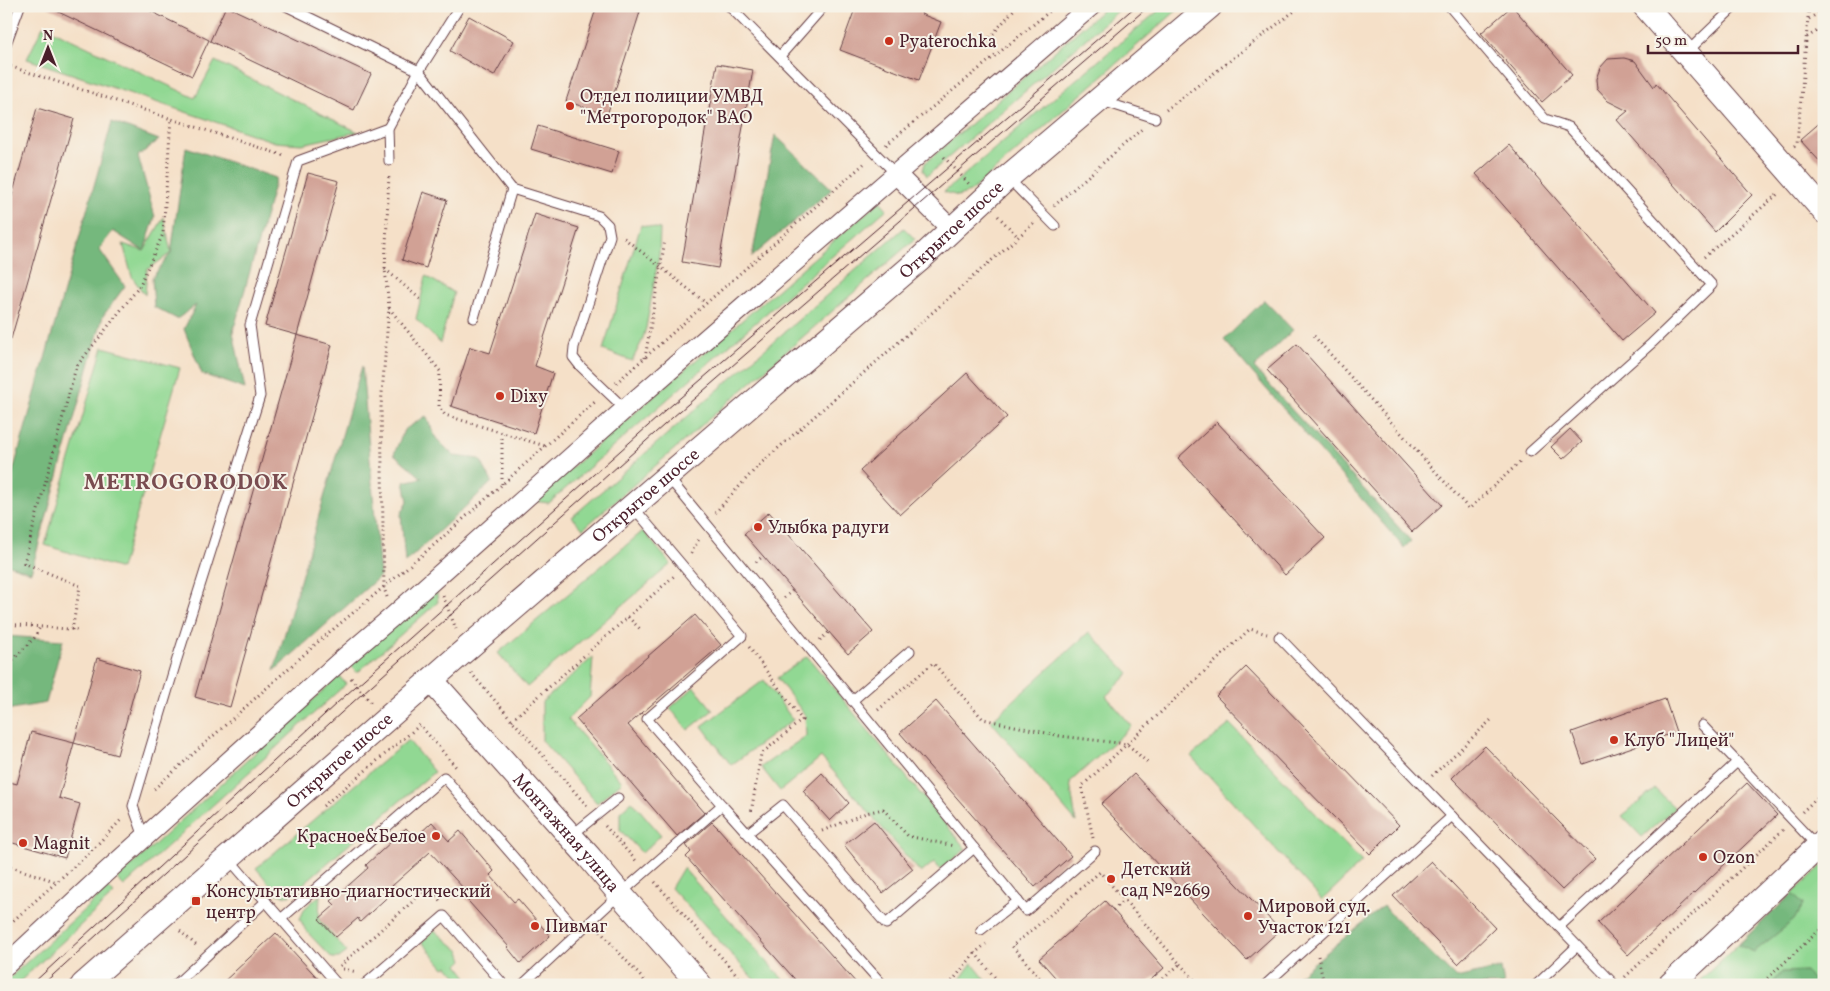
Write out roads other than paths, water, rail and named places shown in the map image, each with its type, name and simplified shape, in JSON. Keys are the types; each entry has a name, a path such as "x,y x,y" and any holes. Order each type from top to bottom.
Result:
{"street":[{"path":"6,965 338,663 625,409 1091,6"},
{"name":"Открытое шоссе","path":"83,985 431,680 918,261 1008,177 1210,6"},
{"path":"1645,6 1824,211"},
{"path":"896,174 952,230"},
{"name":"Монтажная улица","path":"431,680 571,836 700,985"},
{"path":"1670,985 1821,844"}],"lane":[{"path":"6,44 20,6"},
{"path":"286,6 419,71 512,189 599,216 608,225 610,236 574,347 573,357 625,409"},
{"path":"389,161 388,128 419,71 460,6"},
{"path":"730,6 896,174"},
{"path":"780,56 824,6"},
{"path":"1449,6 1545,119 1569,127 1712,285 1652,343 1530,452"},
{"path":"1686,53 1735,6"},
{"path":"1099,100 1155,118"},
{"path":"144,838 133,806 260,396 250,325 298,161 388,128"},
{"path":"1008,177 1055,226"},
{"path":"474,318 512,189"},
{"path":"668,477 1026,911 1096,851"},
{"path":"633,507 742,636 647,719 883,985"},
{"path":"1279,637 1615,985"},
{"path":"852,701 910,651"},
{"path":"1702,725 1736,763 1793,820 1821,844"},
{"path":"1559,927 1736,763"},
{"path":"281,919 444,777 579,932"},
{"path":"571,836 618,798"},
{"path":"522,985 620,894 722,805"},
{"path":"748,833 783,805 886,924 973,849"},
{"path":"1265,985 1452,816"},
{"path":"227,857 338,985"},
{"path":"981,930 1018,901"},
{"path":"175,985 266,902"},
{"path":"364,985 444,916 504,985"},
{"path":"1536,985 1577,946"}],"tram line":[{"path":"31,985 337,703 666,410 1136,6"},
{"path":"42,985 363,693 673,417 1149,6"}],"place":[{"name":"Pyaterochka","path":"889,41"},
{"name":"Отдел полиции УМВД \"Метрогородок\" ВАО","path":"570,106"},
{"name":"Dixy","path":"500,396"},
{"name":"Улыбка радуги","path":"758,527"},
{"name":"Клуб \"Лицей\"","path":"1614,740"},
{"name":"Красное&Белое","path":"436,836"},
{"name":"Magnit","path":"23,843"},
{"name":"Ozon","path":"1703,857"},
{"name":"Детский сад №2669","path":"1111,879"},
{"name":"Консультативно-диагностический центр","path":"196,901"},
{"name":"Мировой суд. Участок 121","path":"1248,916"},
{"name":"Пивмаг","path":"535,926"}],"district":[{"name":"METROGORODOK","path":"186,481"}]}
